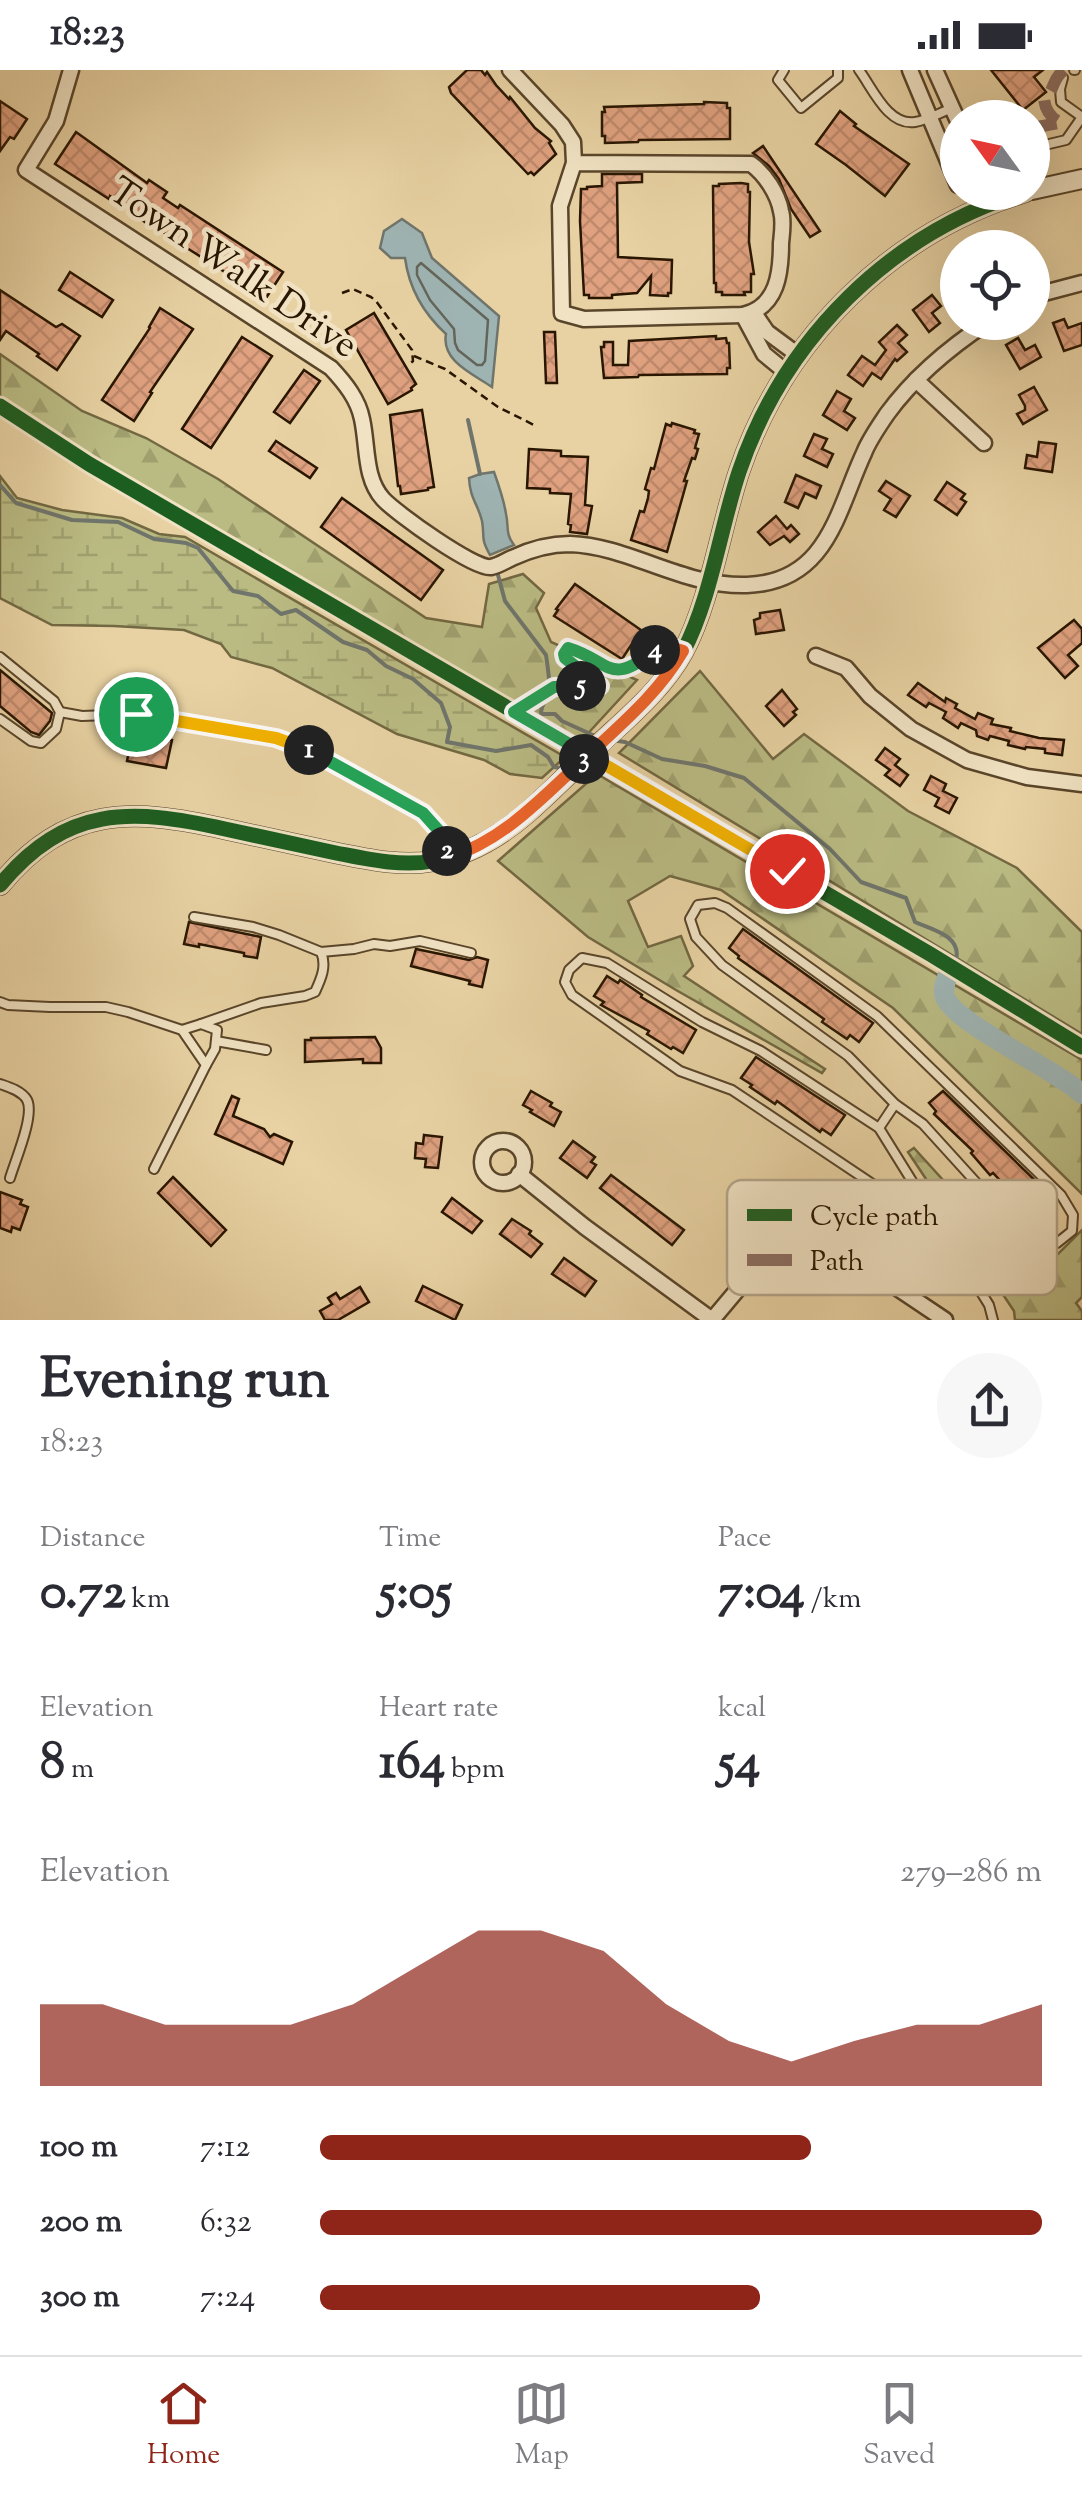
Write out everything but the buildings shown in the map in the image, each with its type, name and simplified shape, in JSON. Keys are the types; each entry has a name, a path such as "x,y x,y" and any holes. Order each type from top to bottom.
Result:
{"street":[{"name":"Town Walk Drive","path":"71,70 56,121 26,170 331,368 362,416 371,478 384,500 466,560 484,568 544,545 576,544 708,582"},
{"path":"510,70 570,134 574,151 560,206 562,313 584,319 749,314 778,284 782,214 776,196 757,168 743,162 574,163"},
{"path":"910,70 940,142"},
{"path":"935,70 949,100"},
{"path":"1050,186 1082,179"},
{"path":"0,886 46,842 82,824 122,816 168,817 397,863 448,858 490,840 529,811 667,677 697,618 746,454 768,405 798,355 835,310 874,272 974,210"},
{"path":"1050,291 1082,282"},
{"path":"749,314 764,354 786,372"},
{"path":"749,314 798,355"},
{"path":"708,582 753,584 806,564 838,520 864,450 888,412 916,380 962,340"},
{"path":"916,380 984,444"},
{"path":"816,656 846,668 870,696 911,729 967,760 1027,778 1082,784"},
{"path":"520,1174 712,1320 733,1295"},
{"path":"908,1295 945,1320"}],"lane":[{"path":"784,70 778,80 800,108 838,78 838,70"},
{"path":"859,70 899,121 940,116"},
{"path":"1050,144 1066,140 1082,117 1062,102 1063,78"},
{"path":"0,658 54,701 60,712 56,728 41,743 26,738 0,719"},
{"path":"60,712 82,716 136,714 276,738 304,748 423,813 440,832 448,858"},
{"path":"974,1180 923,1124 895,1104 848,1056 722,965 696,937 690,918 698,904 715,903 727,908 877,1016 1046,1180"},
{"path":"194,916 266,931 321,952 420,941 472,953"},
{"path":"0,1002 106,1007 182,1030 261,1003 314,992 321,979 321,952"},
{"path":"867,1180 732,1090 680,1071 572,996 566,982 570,970 582,958 607,963 702,1022 761,1050 878,1128 909,1180"},
{"path":"154,1170 215,1048 217,1030 202,1024"},
{"path":"182,1030 206,1065"},
{"path":"216,1041 266,1050"},
{"path":"0,1084 14,1089 28,1102 29,1115 10,1178"},
{"path":"878,1128 895,1104"},
{"path":"1057,1191 1073,1215 1072,1231 1057,1244"},
{"path":"983,1295 993,1320"}],"path":[{"path":"342,293 353,289 371,297 412,350 410,363"},
{"path":"414,356 445,369 498,407 534,425"},
{"path":"510,708 554,687 600,686 565,658 568,648 616,670 634,666 664,646 683,651"},
{"path":"510,708 529,720"}],"green space":[{"path":"0,354 82,411 146,438 218,479 426,618 482,627 489,584 523,574 544,593 536,608 551,642 637,680 581,741 67,445 0,396"},
{"path":"0,476 17,498 62,510 122,518 159,534 185,537 565,757 542,778 510,774 484,760 397,734 272,668 231,657 221,644 184,630 52,625 0,598"},
{"path":"700,671 773,759 804,734 908,811 1017,868 1082,932 1082,1034 619,753"},
{"path":"597,774 1082,1060 1082,1194 893,1008 721,890 670,876 628,901 648,947 681,936 693,966 684,976 825,1069 822,1073 588,937 498,861"},
{"path":"914,1148 943,1180 927,1180 908,1152"},
{"path":"1082,1230 1082,1297 1076,1303 1082,1320 1015,1320 1003,1295 1057,1295 1057,1255"}],"water":[{"path":"402,219 422,233 432,258 499,316 492,387 468,372 448,352 446,334 424,309 405,258 391,258 380,248 384,231"},
{"path":"494,472 514,545 490,555 469,478"}],"waterway":[{"path":"468,420 480,474"},
{"path":"0,485 16,503 72,520 118,522 154,539 198,548 233,591 258,596 281,614 296,610 343,642 367,650 386,666 413,679 441,703 450,727 447,742 496,751 531,745 548,757 554,767 566,769"},
{"path":"498,575 505,601 546,655 550,690 541,714 555,714 595,736"},
{"path":"611,740 625,742 662,759 744,778 830,849 861,882 906,898 915,922 937,931 955,945 956,960"},
{"path":"948,974 944,994 952,1008 1082,1094"}],"marked path":[{"path":"1064,70 1044,99 1051,116 1067,126"},
{"path":"1050,125 1059,123"}],"cycle path":[{"path":"0,885 50,840 102,819 130,816 191,822 360,858 409,863 459,854 505,830 632,714 675,666 701,610 732,494 759,423 814,336 848,298 887,264 930,234 976,210"},
{"path":"0,406 89,464 930,954 1082,1047"}],"route":[{"path":"136,714 276,738 318,753 408,802 432,820 448,858 490,840 517,821 529,811 588,755 648,699 683,651 667,646 657,648 634,666 616,670 568,648 565,658 599,688 554,687 514,712 574,747 607,766 787,871"}]}
